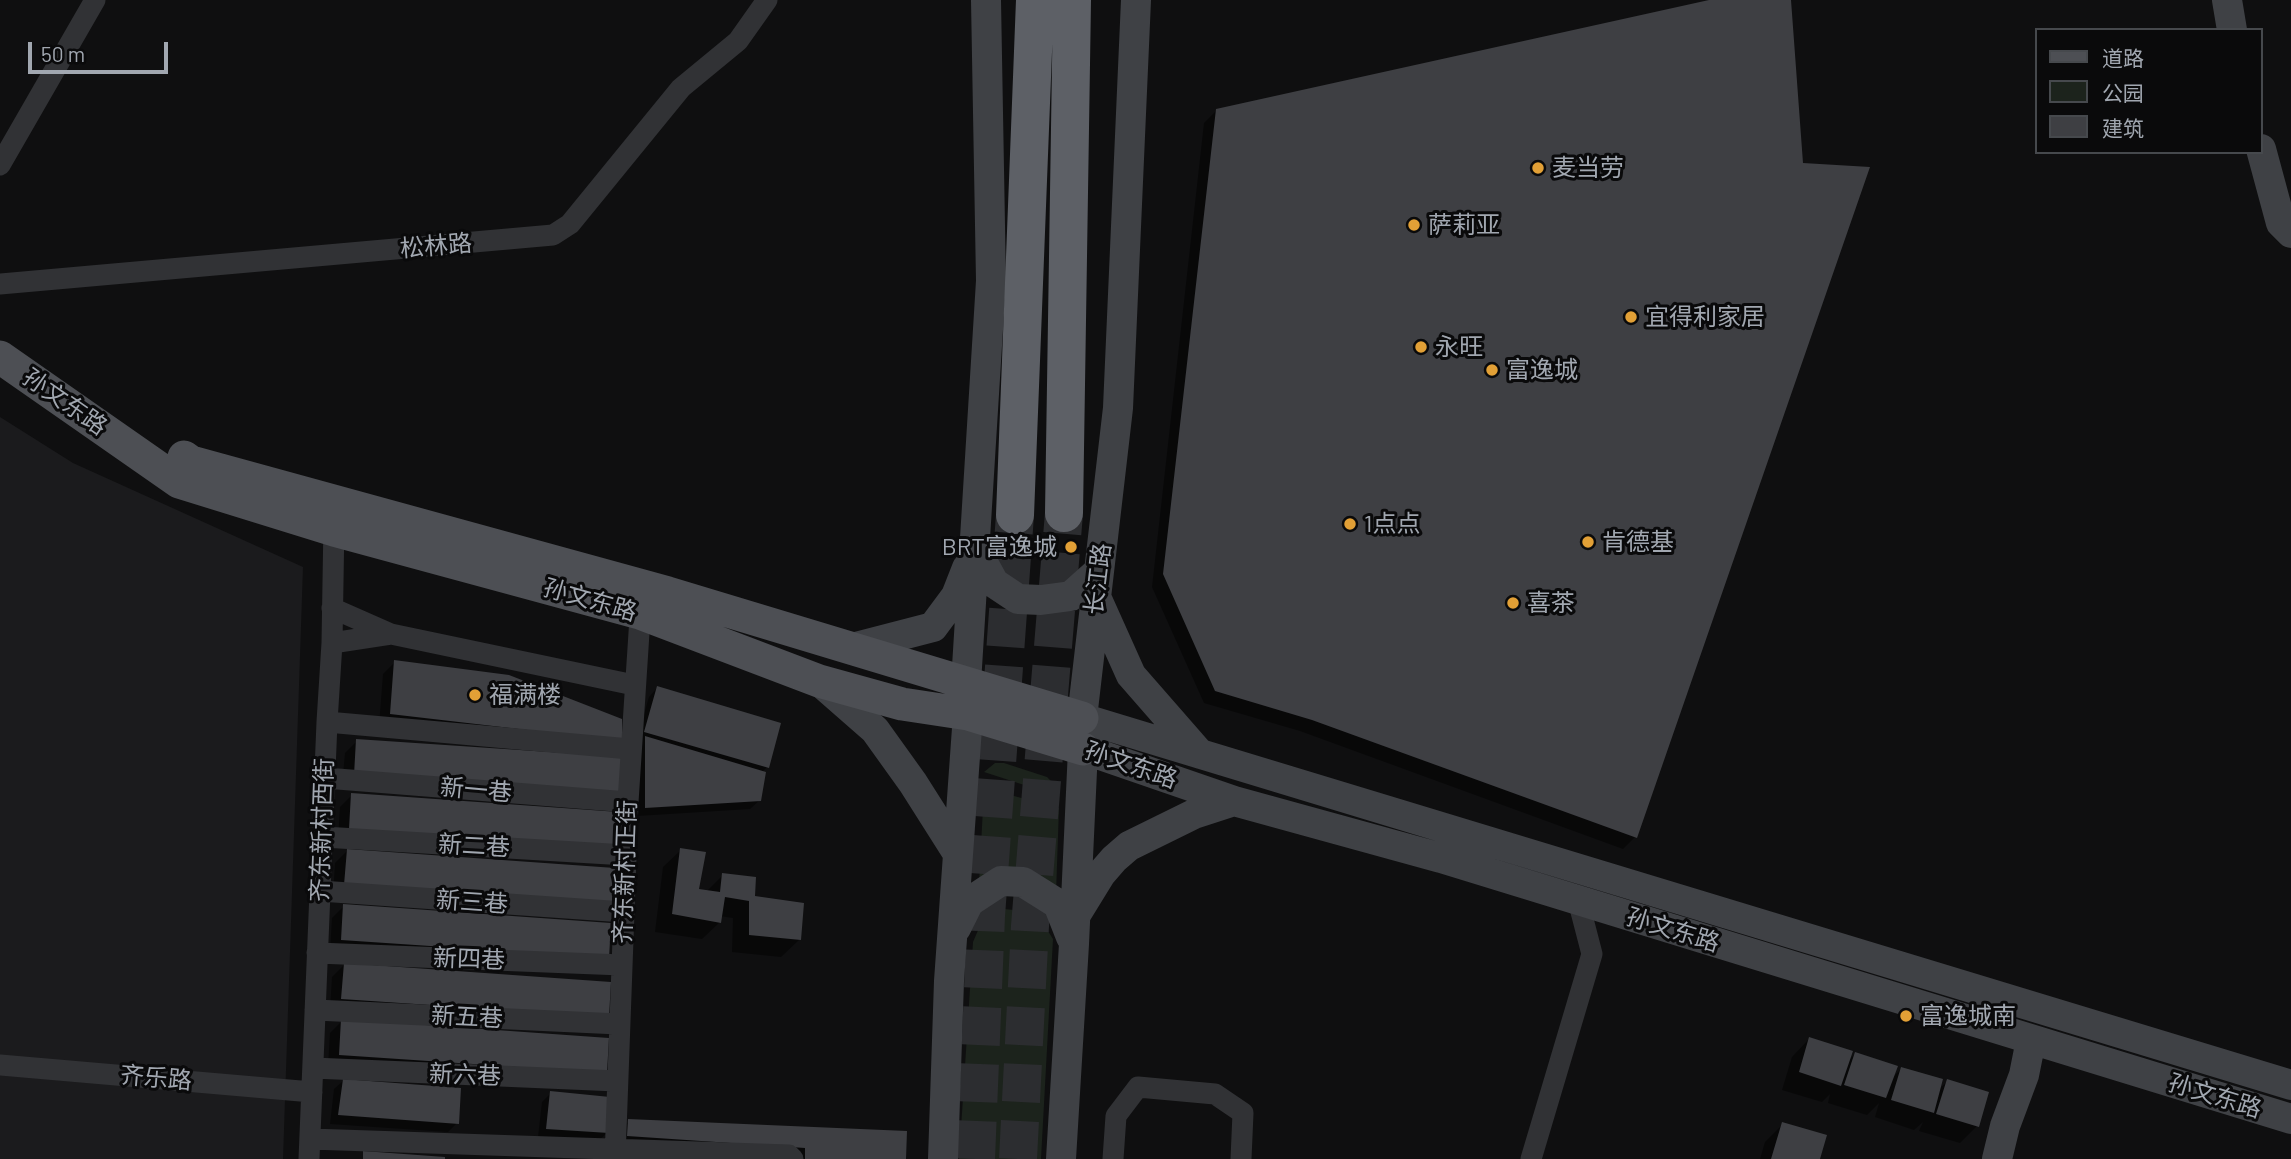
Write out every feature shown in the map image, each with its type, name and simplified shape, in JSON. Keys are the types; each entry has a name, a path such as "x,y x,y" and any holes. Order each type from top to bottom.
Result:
{"highway":[{"path":"1015,515 1035,0"},
{"path":"1063,513 1072,0"}],"main road":[{"path":"943,1159 953,934 991,281 986,0"},
{"name":"长江路","path":"1061,1159 1083,734 1118,408 1136,0"},
{"path":"2227,0 2232,28"},
{"path":"2262,154 2281,223 2291,233"},
{"name":"孙文东路","path":"0,334 191,462 334,516"},
{"name":"孙文东路","path":"0,357 179,482 334,516 641,599 852,648 967,698 1083,734 1234,801 1441,858 2291,1119"},
{"path":"975,548 994,583 1018,598 1041,600 1071,596 1098,584 1131,675 1200,754"},
{"path":"852,648 933,627 956,596 975,548"},
{"name":"孙文东路","path":"641,599 819,681 902,704 967,698"},
{"path":"819,681 875,730 958,854"},
{"name":"孙文东路","path":"1083,734 1200,754 2291,1085"},
{"path":"1074,930 1101,874 1129,846 1194,814 1234,801"},
{"path":"953,934 969,902 1001,881 1023,881 1058,904 1074,930"},
{"path":"1997,1159 2005,1126 2024,1075 2031,1040"}],"street":[{"path":"0,165 95,0"},
{"name":"松林路","path":"0,285 553,235 570,224 681,88 738,41 767,0"},
{"name":"齐东新村西街","path":"310,1149 332,643 334,516"},
{"name":"齐东新村正街","path":"615,1154 630,749 641,599"},
{"path":"332,608 391,635 634,685"},
{"path":"332,643 391,635"},
{"path":"327,722 630,749"},
{"name":"新一巷","path":"325,778 628,802"},
{"name":"新二巷","path":"323,837 626,855"},
{"name":"新三巷","path":"320,891 624,912"},
{"path":"1531,1159 1592,954 1578,901"},
{"name":"新四巷","path":"317,953 622,965"},
{"name":"新五巷","path":"315,1010 620,1024"},
{"name":"齐乐路","path":"0,1065 312,1091"},
{"name":"新六巷","path":"313,1069 617,1081"},
{"path":"1113,1159 1116,1116 1138,1087 1215,1094 1243,1113 1241,1159"},
{"path":"310,1149 791,1157"}],"shaded area":[{"path":"0,417 73,463 303,567 283,1159 0,1159"}],"green space":[{"path":"995,763 1004,763 1047,777 1057,787 1058,796 984,772"},
{"path":"984,788 1059,808 1056,894 979,884"},
{"path":"1004,909 1025,911 1035,916 1053,939 1041,1159 959,1159 973,942 979,928 991,914"}],"building":[{"name":"富逸城","path":"1709,0 1791,0 1803,163 1870,167 1637,838 1312,720 1215,691 1163,574 1216,109"},
{"name":"福满楼","path":"394,660 509,675 622,719 622,741 390,714"},
{"path":"657,686 781,723 769,768 644,732"},
{"path":"645,736 766,772 761,801 645,808"},
{"path":"356,739 624,757 622,793 354,775"},
{"path":"351,793 619,812 617,847 349,829"},
{"path":"680,848 706,852 699,889 720,892 722,873 756,877 755,896 804,903 801,940 749,935 749,901 725,897 721,923 672,914"},
{"path":"347,849 615,868 612,903 344,885"},
{"path":"343,904 611,923 609,958 341,940"},
{"path":"344,963 611,982 609,1017 341,999"},
{"path":"341,1019 609,1038 607,1073 339,1055"},
{"path":"1809,1037 1853,1051 1841,1086 1799,1072"},
{"path":"1855,1052 1898,1066 1886,1098 1844,1085"},
{"path":"1901,1067 1943,1079 1934,1113 1891,1100"},
{"path":"343,1079 461,1088 459,1124 338,1115"},
{"path":"1947,1079 1989,1092 1979,1127 1936,1114"},
{"path":"550,1091 610,1097 609,1133 546,1129"},
{"path":"628,1119 907,1131 906,1159 805,1159 805,1148 627,1136"},
{"path":"1782,1122 1827,1135 1820,1159 1771,1159"},
{"path":"363,1151 445,1157 445,1159 363,1159"}],"tunnel":[{"path":"1018,1159 1030,926 1064,513"},
{"path":"976,1159 986,916 1015,515"}],"place":[{"name":"麦当劳","path":"1538,168"},
{"name":"萨莉亚","path":"1414,225"},
{"name":"宜得利家居","path":"1631,317"},
{"name":"永旺","path":"1421,347"},
{"name":"富逸城","path":"1492,370"},
{"name":"1点点","path":"1350,524"},
{"name":"肯德基","path":"1588,542"},
{"name":"BRT富逸城","path":"1071,547"},
{"name":"喜茶","path":"1513,603"},
{"name":"福满楼","path":"475,695"},
{"name":"富逸城南","path":"1906,1016"}]}
